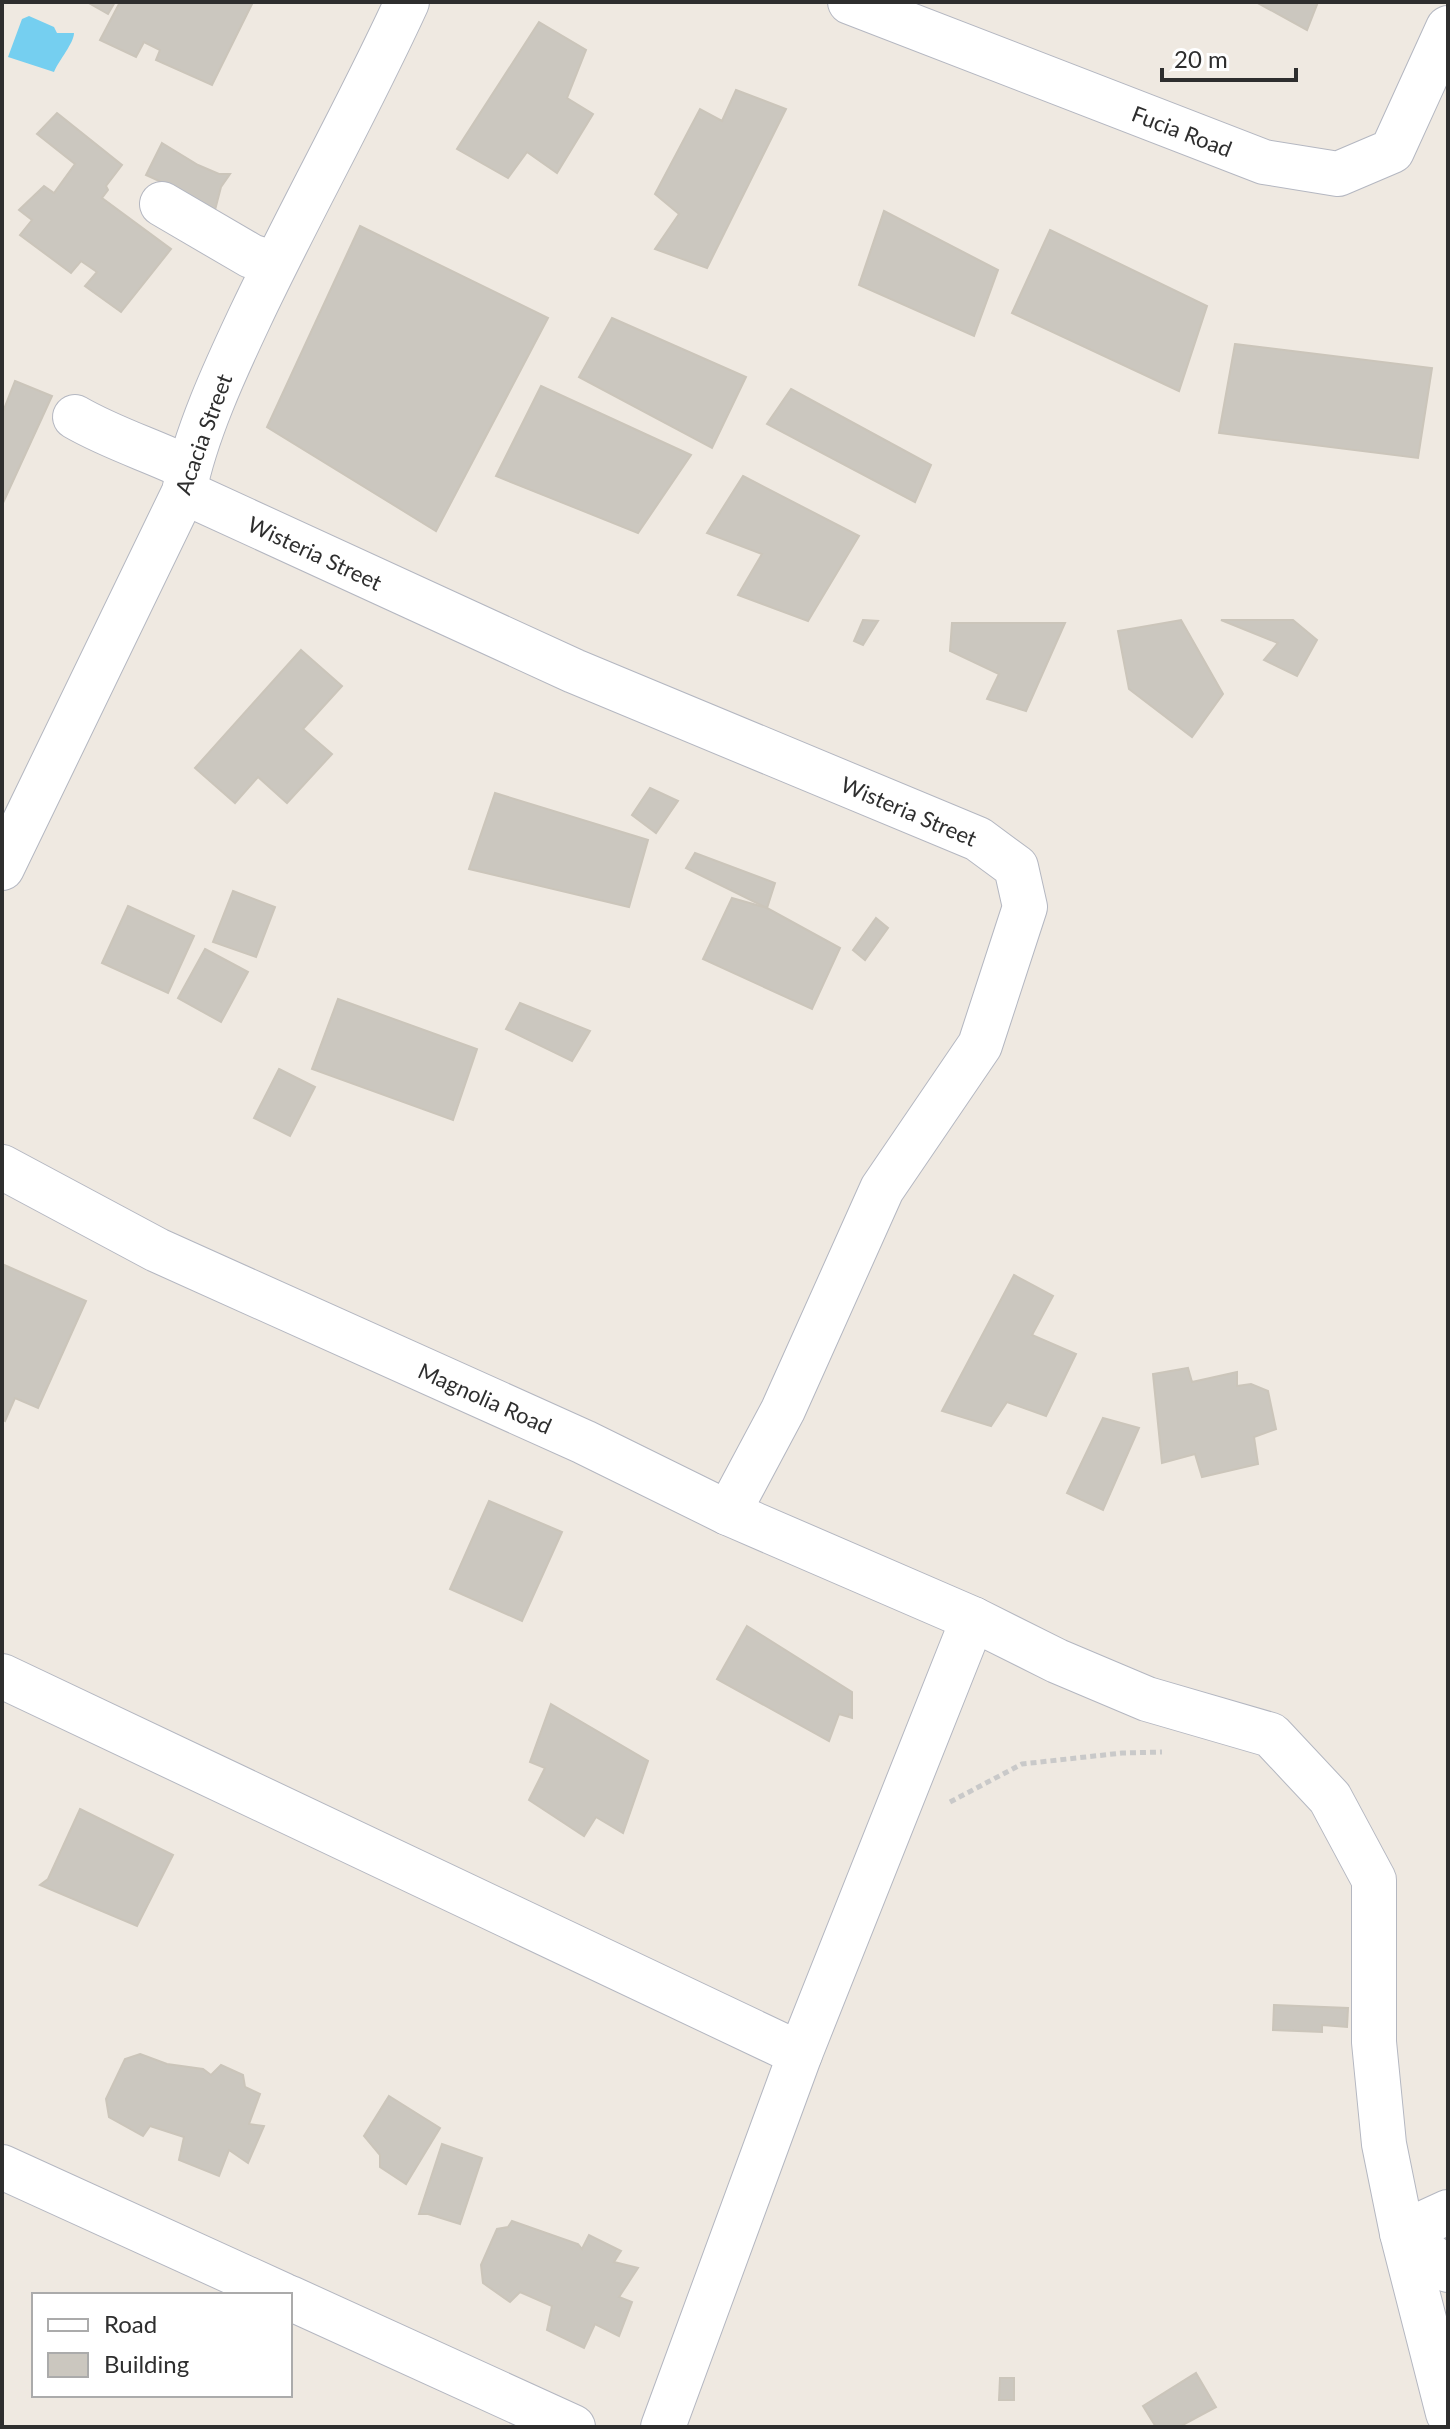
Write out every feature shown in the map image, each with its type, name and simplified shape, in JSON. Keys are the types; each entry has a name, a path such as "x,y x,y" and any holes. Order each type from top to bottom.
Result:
{"street":[{"name":"Fucia Road","path":"850,2 1264,162 1338,174 1392,151 1448,28"},
{"name":"Acacia Street","path":"2,868 186,480 230,360 404,3"},
{"path":"162,204 251,256 275,264"},
{"name":"Wisteria Street","path":"75,417 97,430 134,443 186,480 574,671 978,839 1016,867 1025,907 980,1045 882,1189 783,1410 728,1513"},
{"name":"Magnolia Road","path":"2,1167 157,1250 584,1442 728,1513 973,1619 1057,1661 1147,1699 1271,1735 1330,1798 1374,1880 1374,2042 1384,2144 1402,2233 1448,2413"},
{"path":"663,2427 800,2054 973,1619"},
{"path":"2,1676 800,2054"},
{"path":"2,2167 279,2293"},
{"path":"1448,2212 1402,2233 1448,2270"},
{"path":"292,2299 573,2427"}],"path":[{"path":"893,1821 918,1819 1022,1764 1122,1753 1168,1752"}],"water":[{"path":"29,16 54,27 57,33 74,33 54,72 8,57 22,19"}],"building":[{"path":"87,2 115,2 108,14"},
{"path":"120,2 253,2 212,85 156,60 160,50 144,42 136,57 100,40"},
{"path":"1256,2 1318,2 1307,30"},
{"path":"539,22 586,50 567,98 593,114 557,173 527,152 508,178 457,149"},
{"path":"736,90 786,109 707,268 655,249 679,214 655,194 700,109 722,121"},
{"path":"57,113 122,165 106,186 108,190 102,198 171,249 121,312 85,286 97,272 81,261 71,273 20,235 32,220 19,210 44,186 54,193 75,164 37,134"},
{"path":"162,143 198,165 219,174 230,174 221,187 215,210 146,175"},
{"path":"884,211 998,270 974,336 859,285"},
{"path":"360,226 548,318 436,531 267,427"},
{"path":"1050,230 1207,306 1179,391 1012,313"},
{"path":"612,318 746,377 712,448 579,377"},
{"path":"1235,344 1432,368 1418,458 1219,433"},
{"path":"15,381 52,396 2,505 2,408"},
{"path":"541,386 691,455 638,533 496,476"},
{"path":"791,389 931,465 915,502 767,424"},
{"path":"743,476 859,536 808,621 738,595 762,554 707,533"},
{"path":"863,620 878,621 863,645 854,641"},
{"path":"1181,620 1223,694 1192,737 1129,689 1118,631"},
{"path":"1221,620 1293,620 1317,640 1297,676 1264,660 1278,643"},
{"path":"952,623 1065,623 1026,711 987,699 999,674 950,651"},
{"path":"301,650 342,686 303,729 332,754 287,803 258,777 235,803 195,768"},
{"path":"650,788 678,801 656,833 632,815"},
{"path":"495,793 648,840 629,907 469,869"},
{"path":"695,853 775,883 767,908 686,868"},
{"path":"233,891 275,907 256,957 213,942"},
{"path":"732,898 767,908 840,948 812,1009 703,959"},
{"path":"128,906 194,936 168,993 102,963"},
{"path":"876,918 888,928 865,960 853,950"},
{"path":"205,949 248,972 221,1022 178,998"},
{"path":"338,999 477,1049 453,1120 312,1069"},
{"path":"520,1003 590,1031 572,1061 506,1029"},
{"path":"279,1069 315,1087 290,1136 254,1118"},
{"path":"2,1264 86,1301 38,1408 15,1398 5,1421 2,1419"},
{"path":"1014,1275 1053,1296 1032,1335 1076,1354 1046,1416 1007,1402 991,1426 942,1411"},
{"path":"1188,1368 1192,1382 1237,1372 1237,1386 1251,1384 1268,1391 1276,1429 1254,1437 1258,1464 1202,1477 1195,1454 1162,1463 1153,1374"},
{"path":"1103,1418 1139,1428 1103,1510 1067,1493"},
{"path":"489,1501 562,1532 522,1621 450,1589"},
{"path":"747,1626 852,1692 852,1718 839,1714 829,1741 717,1679"},
{"path":"551,1704 648,1761 623,1833 596,1817 584,1836 529,1800 545,1768 530,1762"},
{"path":"80,1809 173,1855 137,1926 40,1885 48,1879"},
{"path":"1274,2005 1348,2008 1347,2027 1322,2025 1322,2032 1273,2030"},
{"path":"140,2054 167,2064 203,2069 211,2075 221,2065 243,2075 245,2087 260,2094 249,2124 264,2126 248,2163 229,2150 219,2176 179,2160 184,2137 150,2126 143,2136 109,2117 106,2099 125,2059"},
{"path":"389,2096 440,2128 406,2184 380,2167 380,2155 364,2136"},
{"path":"442,2144 482,2158 460,2224 419,2214"},
{"path":"512,2221 578,2244 582,2249 589,2235 621,2251 614,2262 638,2268 619,2297 632,2302 619,2336 595,2324 584,2348 547,2330 552,2306 520,2292 510,2302 483,2283 481,2265 497,2229 508,2227"},
{"path":"1196,2373 1216,2407 1179,2427 1156,2427 1143,2406"},
{"path":"1000,2378 1014,2378 1014,2400 999,2400"}]}
